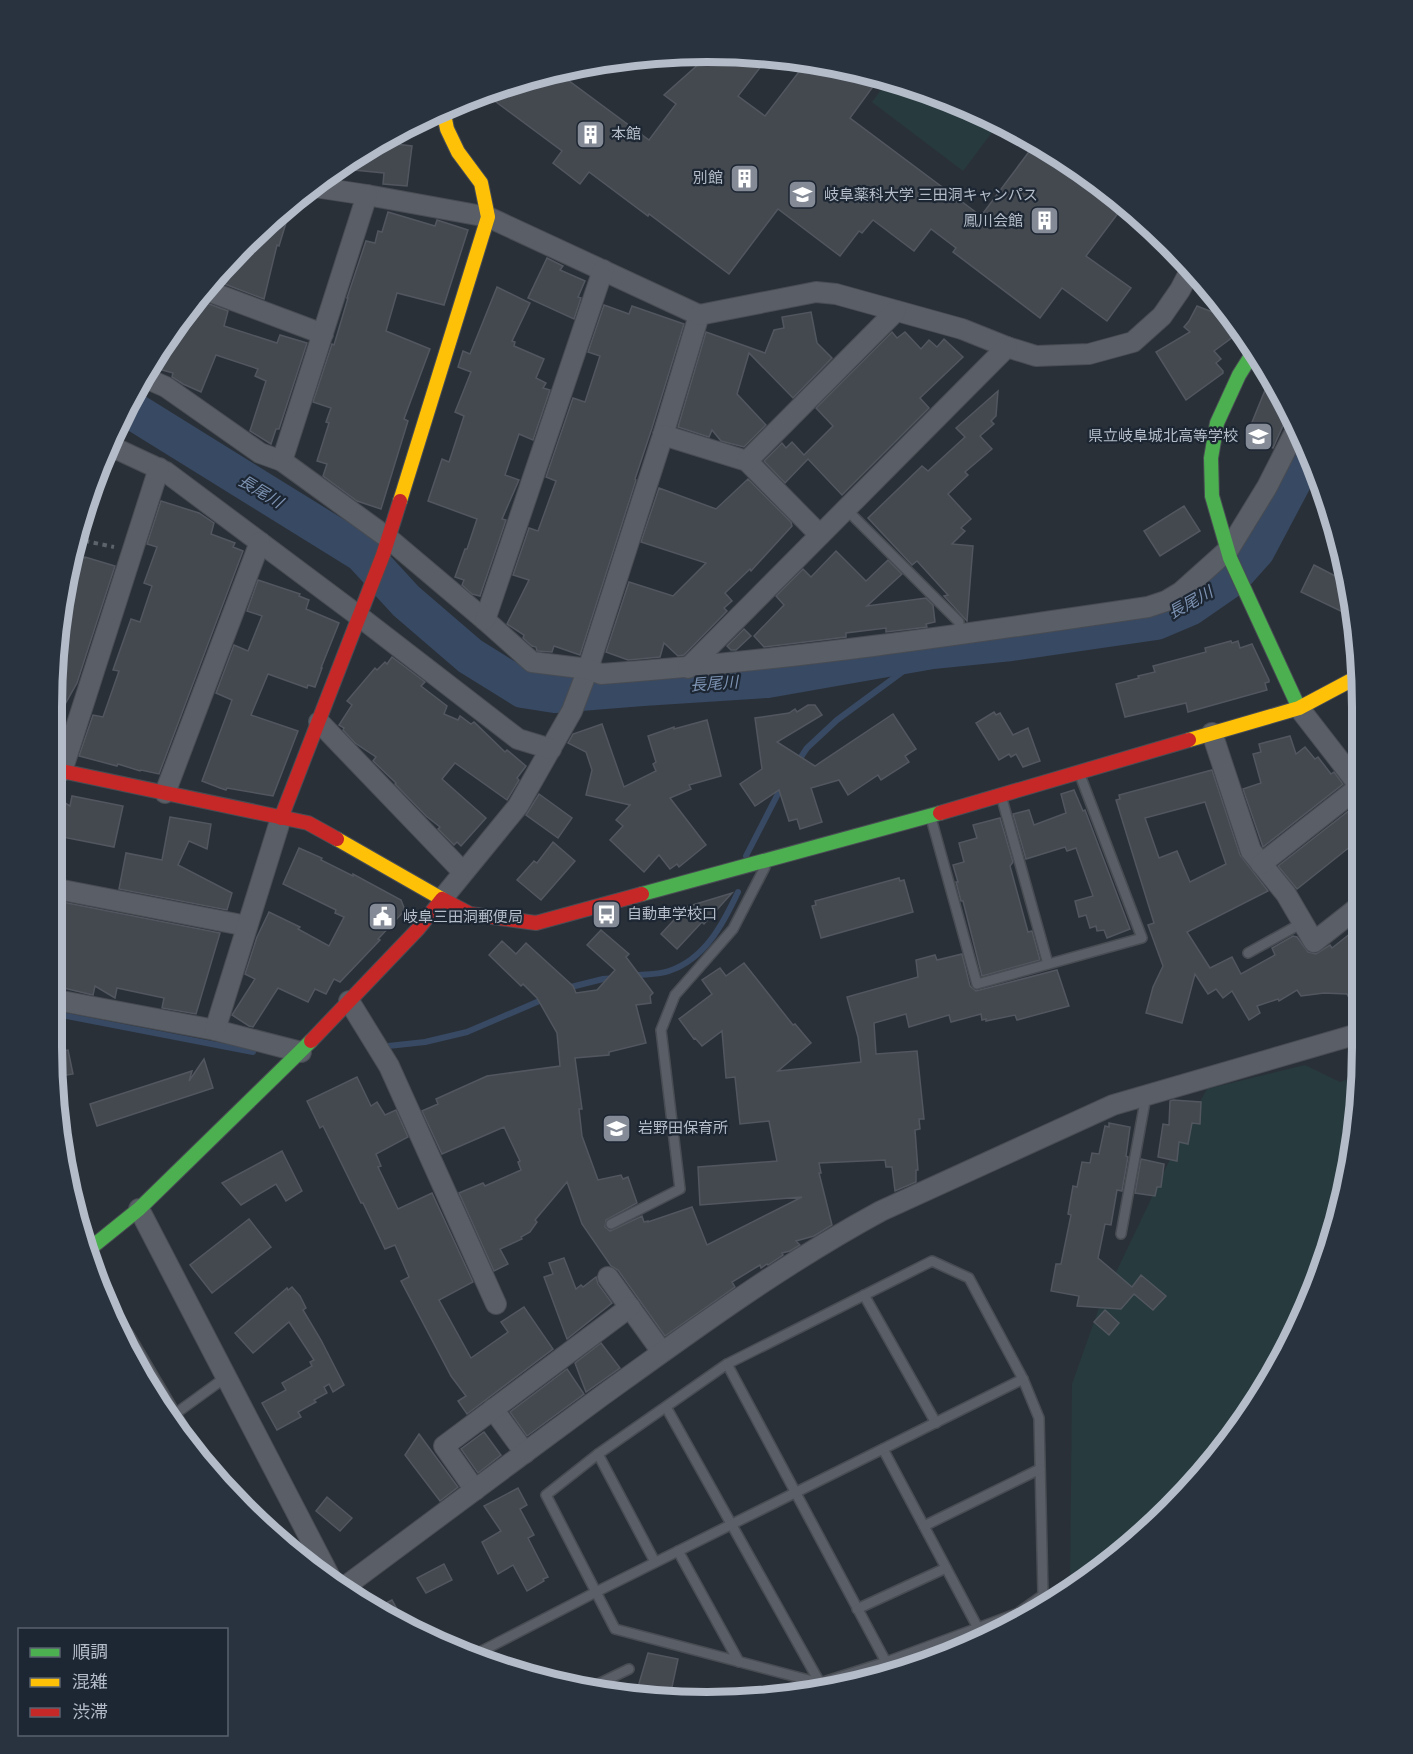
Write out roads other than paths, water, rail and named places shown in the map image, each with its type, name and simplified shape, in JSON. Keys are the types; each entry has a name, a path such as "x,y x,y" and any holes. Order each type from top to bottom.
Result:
{"street":[{"path":"215,1030 281,818 386,547 488,217 481,183 458,152 447,129 445,118"},
{"path":"323,188 488,217 699,315 816,292 836,294 962,329 1006,347 1036,356 1089,354 1132,342 1162,316 1187,277"},
{"path":"282,461 367,195"},
{"path":"486,620 603,270"},
{"path":"213,293 323,334"},
{"path":"747,461 896,310"},
{"path":"93,1246 139,1209 301,1052 418,929 518,806 572,711 586,676 699,315"},
{"path":"688,668 1006,347"},
{"path":"1249,358 1239,375 1217,423 1211,458 1212,496 1229,553 1299,708 1352,777"},
{"path":"150,380 166,387 260,453 282,461 386,547 486,620 531,662 586,676 688,668 959,635 1148,607 1166,601 1181,592 1229,553 1292,437"},
{"path":"663,435 747,461 820,535"},
{"path":"116,449 166,472 518,739 551,749"},
{"path":"62,756 133,551 159,468"},
{"path":"165,793 260,542"},
{"path":"62,771 308,824 470,914 536,922 930,816 1299,708 1351,680"},
{"path":"319,722 463,872"},
{"path":"1212,733 1251,851 1286,894 1314,942 1352,912"},
{"path":"1261,864 1352,793"},
{"path":"62,890 247,926"},
{"path":"62,1001 215,1030 301,1052"},
{"path":"350,1001 389,1066 496,1304"},
{"path":"348,1584 662,1352 741,1297 880,1211 1113,1105 1352,1036"},
{"path":"139,1209 324,1566"},
{"path":"608,1277 662,1352"},
{"path":"475,1490 444,1446 630,1307"},
{"path":"493,1409 525,1453"}],"lane":[{"path":"846,508 959,622 959,635"},
{"path":"930,816 977,984 1142,938 1078,772"},
{"path":"1001,795 1048,964"},
{"path":"611,1224 680,1189 662,1030 675,995 733,929 768,860"},
{"path":"1248,952 1302,923"},
{"path":"1121,1234 1146,1096"},
{"path":"818,1682 615,1629 546,1495 598,1454 728,1364 932,1261 969,1278 1023,1379 1039,1418 1043,1595 1024,1609"},
{"path":"864,1295 936,1423"},
{"path":"728,1364 886,1662"},
{"path":"176,1414 226,1377"},
{"path":"480,1651 1023,1379"},
{"path":"666,1407 820,1682"},
{"path":"883,1449 978,1628"},
{"path":"598,1454 655,1562"},
{"path":"924,1527 1040,1469"},
{"path":"678,1551 739,1662"},
{"path":"857,1609 946,1568"},
{"path":"826,1681 886,1662 1012,1615"},
{"path":"600,1683 629,1669"}],"waterway":[{"name":"長尾川","path":"133,411 362,553 406,601 470,656 523,689 555,694 767,679 932,650 1011,642 1156,621 1189,607 1231,578 1256,550 1303,462"},
{"path":"797,763 807,748 837,720 932,650"},
{"path":"746,856 783,784"},
{"path":"632,976 665,972 693,958 719,928 738,892"},
{"path":"567,988 615,978"},
{"path":"388,1046 425,1042 467,1032 544,999"},
{"path":"62,1015 253,1052"}],"place":[{"name":"本館","path":"590,134"},
{"name":"別館","path":"744,178"},
{"name":"岐阜薬科大学 三田洞キャンパス","path":"803,195"},
{"name":"鳳川会館","path":"1044,221"},
{"name":"県立岐阜城北高等学校","path":"1259,436"},
{"name":"自動車学校口","path":"606,914"},
{"name":"岐阜三田洞郵便局","path":"382,917"},
{"name":"岩野田保育所","path":"617,1128"}]}
